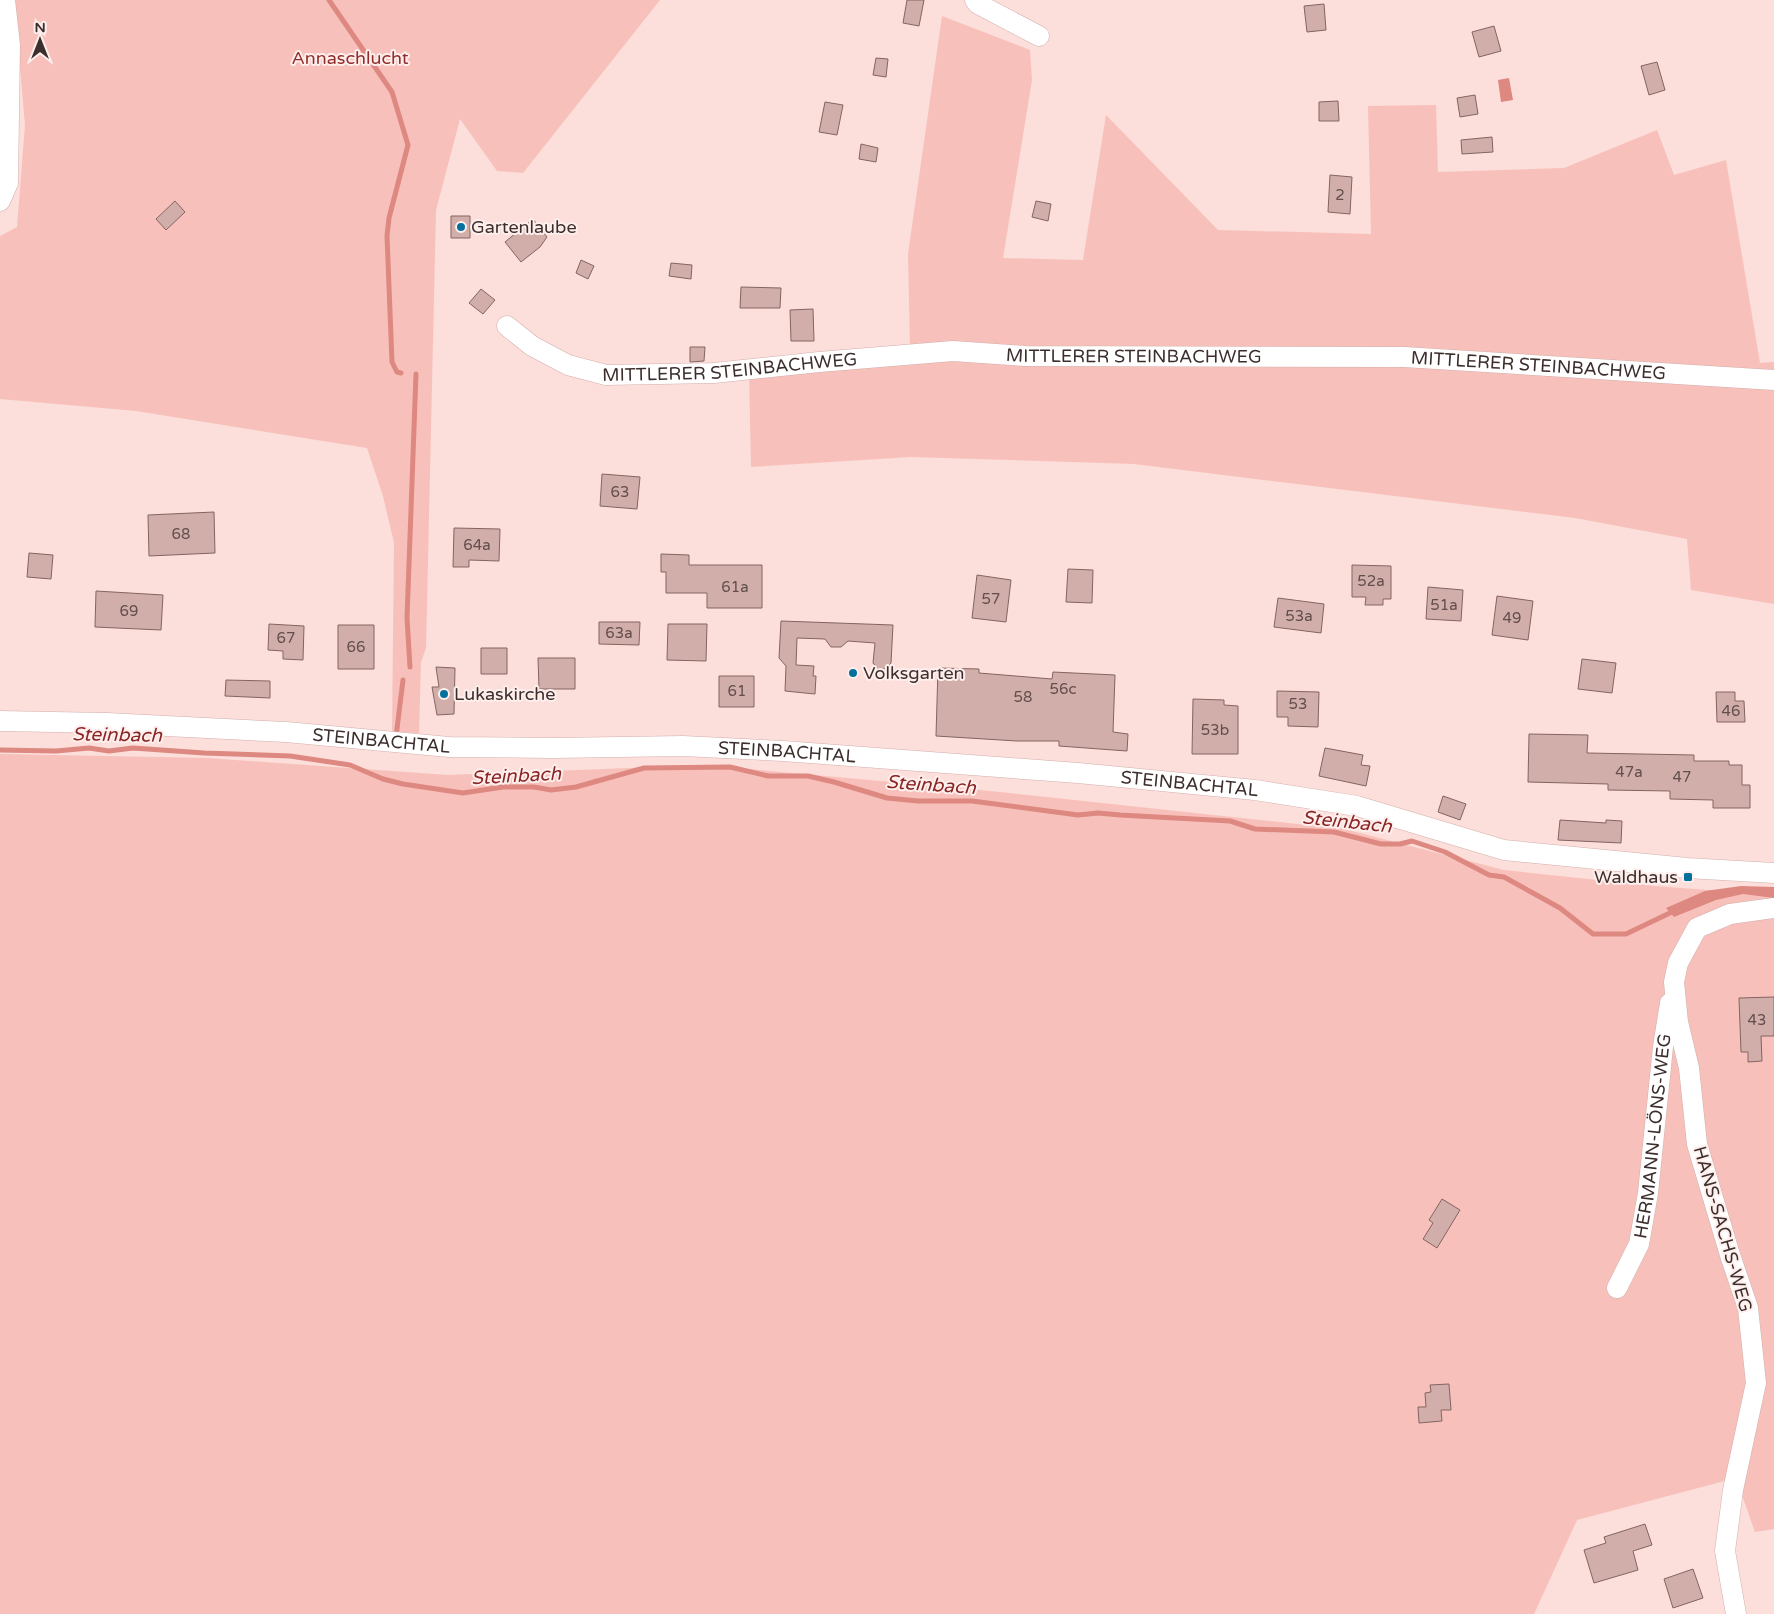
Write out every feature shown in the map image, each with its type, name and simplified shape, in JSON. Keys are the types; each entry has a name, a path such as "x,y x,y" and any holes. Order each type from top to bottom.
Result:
{"street":[{"path":"0,201 8,182 10,45 5,0"},
{"path":"975,0 978,4 1039,36"},
{"name":"MITTLERER STEINBACHWEG","path":"507,326 532,346 568,365 606,375 714,373 954,351 1025,356 1404,357 1774,380"},
{"name":"STEINBACHTAL","path":"0,721 286,732 449,747 683,746 783,750 1078,773 1255,790 1357,806 1504,850 1687,868 1774,873"},
{"name":"HANS-SACHS-WEG","path":"1736,1614 1725,1551 1733,1490 1756,1383 1748,1308 1697,1144 1689,1068 1678,1022 1674,982 1678,962 1697,928 1730,914 1774,908"},
{"name":"HERMANN-LÖNS-WEG","path":"1617,1288 1638,1244 1645,1210 1663,1047 1674,982"}],"green space":[{"name":"Annaschlucht","path":"14,0 660,0 523,173 497,171 460,119 436,210 426,648 421,662 419,733 392,732 394,543 383,496 367,448 136,411 0,399 0,236 17,227 25,125"},
{"path":"942,16 1030,50 1032,80 1003,258 1083,260 1106,115 1218,230 1371,234 1368,106 1436,105 1438,172 1564,168 1657,130 1674,175 1726,160 1760,363 1774,362 1774,604 1691,590 1687,539 1575,518 1134,464 911,457 751,467 749,373 910,349 908,254"},
{"path":"0,754 208,758 448,775 704,765 990,791 1344,829 1504,870 1654,886 1774,895 1774,1529 1755,1532 1736,1478 1577,1520 1534,1614 0,1614"}],"shaded area":[{"path":"1509,78 1513,100 1501,102 1498,80"},
{"path":"1741,886 1774,887 1774,898 1743,894 1716,900 1674,917 1666,908 1705,891"}],"building":[{"path":"907,0 924,0 919,26 903,23"},
{"path":"1324,4 1326,30 1307,32 1304,6"},
{"path":"1494,26 1501,51 1479,57 1472,32"},
{"path":"876,58 888,59 886,77 873,75"},
{"path":"1657,62 1665,90 1649,95 1641,66"},
{"path":"1475,95 1478,114 1460,117 1457,98"},
{"path":"1338,101 1339,121 1319,121 1319,102"},
{"path":"825,102 843,105 837,135 819,132"},
{"path":"1492,137 1493,152 1462,154 1461,140"},
{"path":"861,144 878,148 876,162 859,159"},
{"path":"1330,175 1352,177 1350,214 1328,212"},
{"path":"175,201 185,212 166,230 156,219"},
{"path":"1036,201 1051,204 1048,221 1032,217"},
{"name":"Gartenlaube","path":"451,216 470,216 470,238 451,238"},
{"path":"533,219 547,237 540,247 521,262 505,242"},
{"path":"581,260 594,266 588,279 576,273"},
{"path":"671,263 692,265 691,279 669,276"},
{"path":"741,287 781,288 780,308 740,308"},
{"path":"481,289 495,300 483,314 469,303"},
{"path":"813,309 814,341 791,341 790,310"},
{"path":"690,347 705,347 704,361 690,362"},
{"path":"602,474 640,477 637,509 600,506"},
{"path":"214,512 215,553 149,556 148,515"},
{"path":"454,528 500,529 499,561 469,560 469,567 453,567"},
{"path":"29,553 53,555 51,579 27,577"},
{"path":"661,554 689,555 689,565 762,565 762,608 707,608 707,593 666,593 666,572 661,572"},
{"path":"1352,565 1391,566 1391,599 1383,599 1383,605 1365,605 1366,597 1352,597"},
{"path":"1068,569 1093,570 1092,603 1066,602"},
{"path":"977,575 1011,580 1006,622 972,618"},
{"path":"1428,587 1463,590 1461,621 1426,619"},
{"path":"96,591 163,595 161,630 95,627"},
{"path":"1497,596 1533,601 1528,640 1492,635"},
{"path":"1278,598 1324,604 1321,633 1274,627"},
{"path":"781,621 893,625 891,663 885,669 878,669 873,663 875,643 848,641 841,647 831,647 825,639 797,638 796,665 814,666 813,676 816,676 815,694 785,691 786,666 779,658"},
{"path":"599,622 640,622 639,645 599,644"},
{"path":"269,624 304,626 303,660 283,659 283,651 268,650"},
{"path":"668,624 707,624 706,661 667,660"},
{"path":"338,625 374,625 374,669 338,669"},
{"path":"481,648 507,648 507,674 481,674"},
{"path":"538,658 575,658 575,689 539,689"},
{"path":"1582,659 1616,663 1612,693 1578,689"},
{"name":"Lukaskirche","path":"436,667 455,668 454,714 437,715 432,687 439,687"},
{"path":"938,668 979,669 979,673 1052,679 1053,672 1115,675 1113,732 1128,734 1127,751 1059,746 1059,741 1017,741 936,736"},
{"path":"719,676 754,676 754,707 719,707"},
{"path":"226,680 270,681 270,698 225,696"},
{"path":"1277,691 1319,692 1318,727 1288,726 1288,717 1277,717"},
{"path":"1716,692 1735,692 1735,701 1744,701 1745,722 1717,722"},
{"path":"1193,699 1224,700 1224,705 1238,706 1238,754 1192,754"},
{"path":"1529,734 1588,735 1587,753 1694,755 1694,761 1729,761 1729,765 1742,765 1742,785 1750,785 1750,808 1713,808 1713,800 1670,799 1670,791 1608,790 1608,784 1528,782"},
{"path":"1325,748 1363,755 1361,765 1370,766 1366,786 1319,776"},
{"path":"1443,796 1466,804 1460,820 1438,812"},
{"path":"1560,820 1606,823 1606,820 1622,821 1621,843 1558,840"},
{"path":"1774,997 1774,1036 1761,1036 1762,1061 1748,1062 1748,1052 1741,1052 1739,998"},
{"path":"1442,1199 1460,1210 1437,1248 1423,1239 1433,1223 1429,1220"},
{"path":"1449,1384 1451,1410 1441,1410 1442,1421 1419,1423 1418,1407 1426,1407 1425,1393 1431,1392 1430,1385"},
{"path":"1645,1524 1652,1545 1633,1551 1638,1570 1594,1583 1584,1550 1606,1543 1604,1537"},
{"path":"1693,1569 1703,1598 1673,1608 1664,1579"}],"waterway":[{"path":"329,0 392,92 408,145 389,218 387,236 392,362 397,372 401,373"},
{"path":"410,667 407,618 416,374"},
{"path":"396,737 403,680"},
{"name":"Steinbach","path":"0,750 56,751 89,748 109,751 133,748 290,756 350,765 383,779 403,784 463,793 503,787 534,787 551,790 576,787 644,768 730,767 768,776 808,776 887,798 918,801 972,801 1078,815 1098,813 1230,821 1255,829 1334,832 1381,844 1400,844 1412,841 1445,852 1489,875 1504,877 1560,908 1593,934 1626,934 1674,911"}],"place":[{"name":"Gartenlaube","path":"461,227"},
{"name":"Volksgarten","path":"853,673"},
{"name":"Lukaskirche","path":"444,694"},
{"name":"Waldhaus","path":"1688,877"}]}
